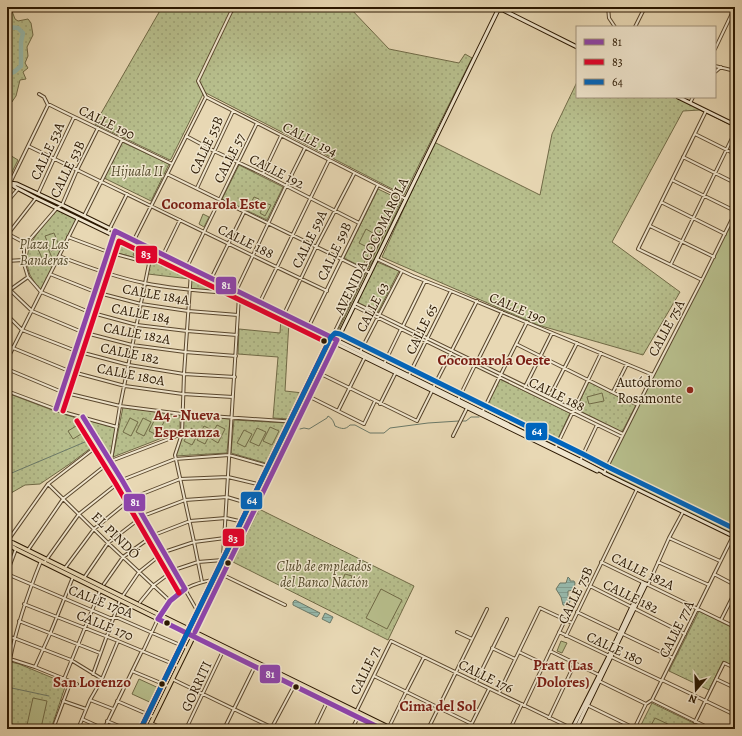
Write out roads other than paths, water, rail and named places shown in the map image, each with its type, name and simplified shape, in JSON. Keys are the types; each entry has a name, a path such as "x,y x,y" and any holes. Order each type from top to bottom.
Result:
{"main road":[{"name":"AVENIDA COCOMAROLA","path":"148,729 257,506 273,467 310,397 498,10 503,10 576,46"},
{"path":"680,98 735,125"},
{"path":"8,182 36,198 78,218 134,241 211,278 235,292"},
{"path":"8,182 17,184 62,205 109,231"},
{"path":"114,233 191,272 260,302 309,326 331,339"},
{"path":"240,294 365,357 458,400 603,474 604,473 734,536"},
{"path":"337,342 409,376 467,408 482,413"},
{"path":"7,541 9,545 16,549 65,569 159,617 257,662 390,728"},
{"path":"7,541 28,550 44,561 73,577 83,579 100,590 121,598"},
{"path":"573,729 599,681 633,608 646,584"},
{"path":"194,634 223,651 382,729"},
{"path":"586,705 599,675 610,656"}],"street":[{"path":"134,241 206,97 198,81 231,12 235,7"},
{"path":"608,7 609,18 614,26"},
{"path":"636,26 645,7"},
{"path":"716,47 735,7"},
{"path":"716,66 731,70 735,74"},
{"path":"716,71 721,67"},
{"path":"8,182 48,106 44,97 39,94"},
{"name":"CALLE 194","path":"206,97 406,199"},
{"path":"690,103 692,98"},
{"name":"CALLE 190","path":"48,106 50,105 172,164"},
{"name":"CALLE 55B","path":"197,188 233,111"},
{"path":"702,280 638,249 706,111"},
{"name":"CALLE 53A","path":"38,194 74,117"},
{"name":"CALLE 57","path":"187,267 257,123"},
{"name":"CALLE 53B","path":"26,244 57,208 62,205 77,170 98,128"},
{"path":"671,264 735,132"},
{"path":"694,134 735,154"},
{"name":"CALLE 192","path":"186,136 359,223"},
{"path":"263,174 281,136"},
{"path":"84,216 122,140"},
{"name":"CALLE 188","path":"28,146 327,291"},
{"path":"235,292 305,148"},
{"path":"683,157 735,182"},
{"path":"260,302 329,160"},
{"name":"CALLE 59A","path":"284,314 300,278 354,173"},
{"path":"167,174 370,273"},
{"path":"672,180 735,212"},
{"name":"CALLE 59B","path":"309,326 378,185"},
{"path":"7,202 18,189"},
{"path":"109,231 126,194"},
{"path":"77,684 8,658 31,584 44,561 79,514 122,480 175,459 229,455 273,467 291,422 400,197"},
{"path":"7,238 7,234 36,198"},
{"path":"661,202 725,234"},
{"path":"211,278 244,212"},
{"name":"CALLE 75A","path":"604,473 652,375 714,257 735,212"},
{"path":"7,360 78,218"},
{"path":"163,255 180,220"},
{"path":"650,226 714,257"},
{"path":"56,409 114,233"},
{"path":"7,234 26,244 23,260 28,277 8,291"},
{"path":"68,237 108,252 149,264"},
{"path":"111,461 120,406 151,253"},
{"name":"CALLE 184A","path":"59,256 102,272 145,284 190,290 235,292"},
{"name":"CALLE 190","path":"376,259 425,281 552,332 652,375"},
{"path":"7,261 23,260"},
{"name":"CALLE 63","path":"360,352 402,271"},
{"path":"191,272 185,352 182,434 175,459 190,521 202,582"},
{"name":"CALLE 184A","path":"50,274 95,292 141,304 188,311 238,315"},
{"name":"CALLE 184","path":"28,277 41,292 89,312 137,325 237,335"},
{"name":"CALLE 182A","path":"7,281 8,291 32,311 82,332 132,345 185,352 236,356"},
{"path":"384,364 425,281"},
{"name":"CALLE 65","path":"409,376 451,291"},
{"path":"240,294 222,573 285,605"},
{"path":"321,374 417,421 477,302"},
{"name":"CALLE 188","path":"355,304 573,411"},
{"path":"458,400 502,312"},
{"name":"CALLE 182","path":"7,315 22,330 76,351 129,365 184,374 234,376"},
{"path":"482,413 527,322"},
{"path":"524,387 552,332"},
{"name":"CALLE 180A","path":"7,343 13,348 69,371 124,386 183,394 233,397"},
{"path":"549,398 577,343"},
{"path":"516,344 638,405"},
{"path":"555,449 601,353"},
{"path":"338,411 365,357"},
{"path":"613,392 627,364"},
{"path":"7,369 62,392 120,406 182,414 297,422"},
{"path":"380,404 396,372"},
{"name":"CALLE 188","path":"524,387 549,398 623,436"},
{"path":"7,391 56,409 117,427"},
{"path":"310,397 364,424 375,401"},
{"path":"453,436 467,408"},
{"path":"82,417 111,461 202,619"},
{"path":"580,461 598,424"},
{"path":"28,550 63,499 111,461 182,434"},
{"path":"7,541 48,484 100,444"},
{"path":"65,569 94,529 132,498 180,479 228,476 266,486"},
{"name":"EL PINDÓ","path":"48,484 170,601"},
{"name":"CALLE 75B","path":"566,636 637,489"},
{"path":"83,579 108,543 143,516 185,500 227,497 257,506"},
{"path":"646,584 683,512"},
{"path":"104,584 123,557 154,535 190,521 226,518 239,521"},
{"name":"CALLE 77A","path":"634,729 646,704 652,700 720,561 734,536"},
{"path":"93,674 121,598 139,572 164,552 194,542 225,538"},
{"path":"670,538 720,561"},
{"path":"7,574 16,549"},
{"path":"140,602 154,585 174,570 198,562 223,560"},
{"name":"CALLE 182A","path":"601,562 697,609"},
{"path":"658,562 709,585"},
{"name":"CALLE 170A","path":"7,574 110,618 118,618 187,648"},
{"path":"714,574 735,585"},
{"path":"35,667 44,649 73,577"},
{"path":"82,719 104,729 159,617 170,601 185,589 202,582 220,580"},
{"name":"CALLE 182","path":"590,586 685,634"},
{"path":"64,679 100,590"},
{"path":"721,620 734,598 735,592"},
{"name":"CALLE 170","path":"24,604 178,666"},
{"name":"CALLE 180","path":"519,652 540,608 572,624"},
{"path":"428,729 487,609"},
{"path":"697,609 735,627"},
{"path":"578,612 673,658"},
{"path":"476,682 506,619"},
{"name":"CALLE 75B","path":"510,729 565,620"},
{"path":"19,621 100,653"},
{"path":"457,632 472,639"},
{"name":"CALLE 180","path":"559,632 735,715"},
{"path":"7,637 14,638 72,660 102,679"},
{"path":"78,729 118,641"},
{"name":"CALLE 176","path":"391,641 573,729"},
{"name":"CALLE 71","path":"352,729 358,717 355,714 391,641"},
{"path":"492,648 515,659"},
{"name":"GORRITI","path":"186,729 223,651"},
{"path":"550,651 599,675"},
{"path":"499,693 519,652 544,664"},
{"path":"390,728 424,657"},
{"path":"224,729 257,662"},
{"path":"549,718 575,663"},
{"path":"696,722 724,663 735,668"},
{"path":"132,671 168,686"},
{"path":"374,676 482,729"},
{"path":"172,679 273,729 294,686"},
{"path":"716,679 735,688"},
{"path":"53,729 70,681"},
{"path":"599,681 646,704"},
{"path":"469,729 489,689"},
{"path":"90,700 113,709"},
{"path":"652,700 711,729"},
{"path":"63,701 86,709"},
{"path":"117,701 154,717"},
{"path":"314,729 327,702"},
{"path":"586,705 634,729"},
{"path":"107,721 126,729"},
{"path":"151,723 164,729"}],"waterway":[{"path":"7,27 18,28 23,33 21,42 21,66 14,72 7,75"},
{"path":"300,429 309,429 328,416 333,420 335,426 337,427 347,428 350,425 355,425 370,433 384,433 390,428 459,421"},
{"path":"462,421 466,421 471,417 479,417"},
{"path":"7,475 92,439"},
{"path":"7,546 13,550"},
{"path":"7,687 49,696"},
{"path":"7,722 26,729"}],"place":[{"name":"Autódromo Rosamonte","path":"690,390"}],"district":[{"name":"Cocomarola Este","path":"214,204"},
{"name":"Cocomarola Oeste","path":"494,360"},
{"name":"A4 - Nueva Esperanza","path":"187,424"},
{"name":"Pratt (Las Dolores)","path":"563,674"},
{"name":"San Lorenzo","path":"92,682"},
{"name":"Cima del Sol","path":"438,706"}],"park label":[{"name":"Hijuala II","path":"137,171"},
{"name":"Plaza Las Banderas","path":"44,252"},
{"name":"Club de empleados del Banco Nación","path":"324,574"}]}
